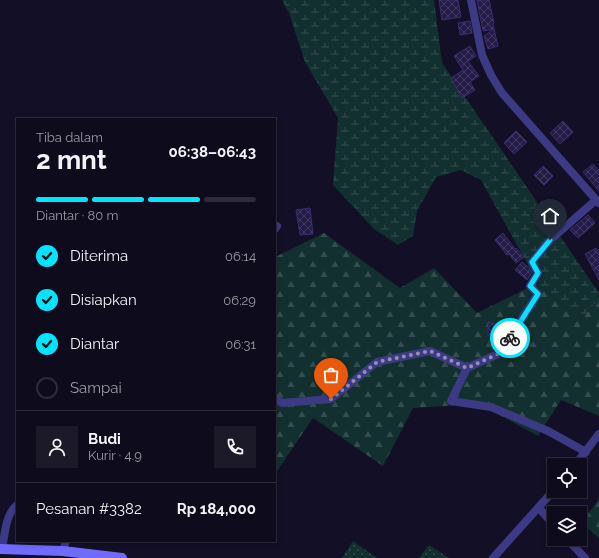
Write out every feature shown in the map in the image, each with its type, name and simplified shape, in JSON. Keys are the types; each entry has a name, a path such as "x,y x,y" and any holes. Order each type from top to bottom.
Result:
{"street":[{"path":"471,0 482,55 490,75 502,93 598,201 550,240 532,262 538,273 530,286 538,294 500,353 467,368 451,401 491,407 548,431 586,452"},
{"path":"276,399 282,404 331,399 377,362 430,351 467,368"},
{"path":"581,458 599,434"},
{"path":"493,558 547,498"},
{"path":"16,506 13,508 8,518 1,549 64,546 122,558"},
{"path":"539,508 547,517"},
{"path":"574,546 585,558"}],"green space":[{"path":"282,0 434,0 442,63 599,293 599,300 579,320 538,283 481,180 461,170 436,177 417,211 413,236 398,245 374,229 333,185 338,118 305,62 289,13"},
{"path":"324,233 400,288 434,268 477,313 538,283 579,320 599,300 599,416 561,400 538,436 479,404 413,408 383,466 313,418 276,473 276,257"},
{"path":"599,499 599,538 587,528 587,515"},
{"path":"353,541 377,558 342,558"},
{"path":"429,545 449,558 419,558"}],"building":[{"path":"439,0 458,0 461,17 442,20"},
{"path":"477,0 489,0 494,29 483,31"},
{"path":"470,21 472,33 460,35 458,23"},
{"path":"494,29 498,46 488,49 484,36"},
{"path":"470,46 476,56 468,61 479,76 470,82 475,90 462,98 451,78 463,70 454,56"},
{"path":"563,121 573,132 560,144 550,133"},
{"path":"516,131 527,142 514,154 504,143"},
{"path":"593,164 599,171 599,191 583,172"},
{"path":"543,166 553,176 544,185 534,175"},
{"path":"556,202 562,211 552,219 545,209"},
{"path":"310,208 313,234 300,235 296,210"},
{"path":"588,215 595,223 578,238 570,230"},
{"path":"503,233 515,249 516,248 524,257 516,263 509,254 507,255 495,240"},
{"path":"596,248 599,252 599,280 585,254"},
{"path":"522,262 532,273 527,280 515,270"},
{"path":"488,323 504,324 503,337 488,336"}],"way so far":[{"path":"331,399 377,362 430,351 467,368 500,353 510,338"}],"route":[{"path":"510,338 538,294 530,286 538,273 532,262 550,240"}]}
